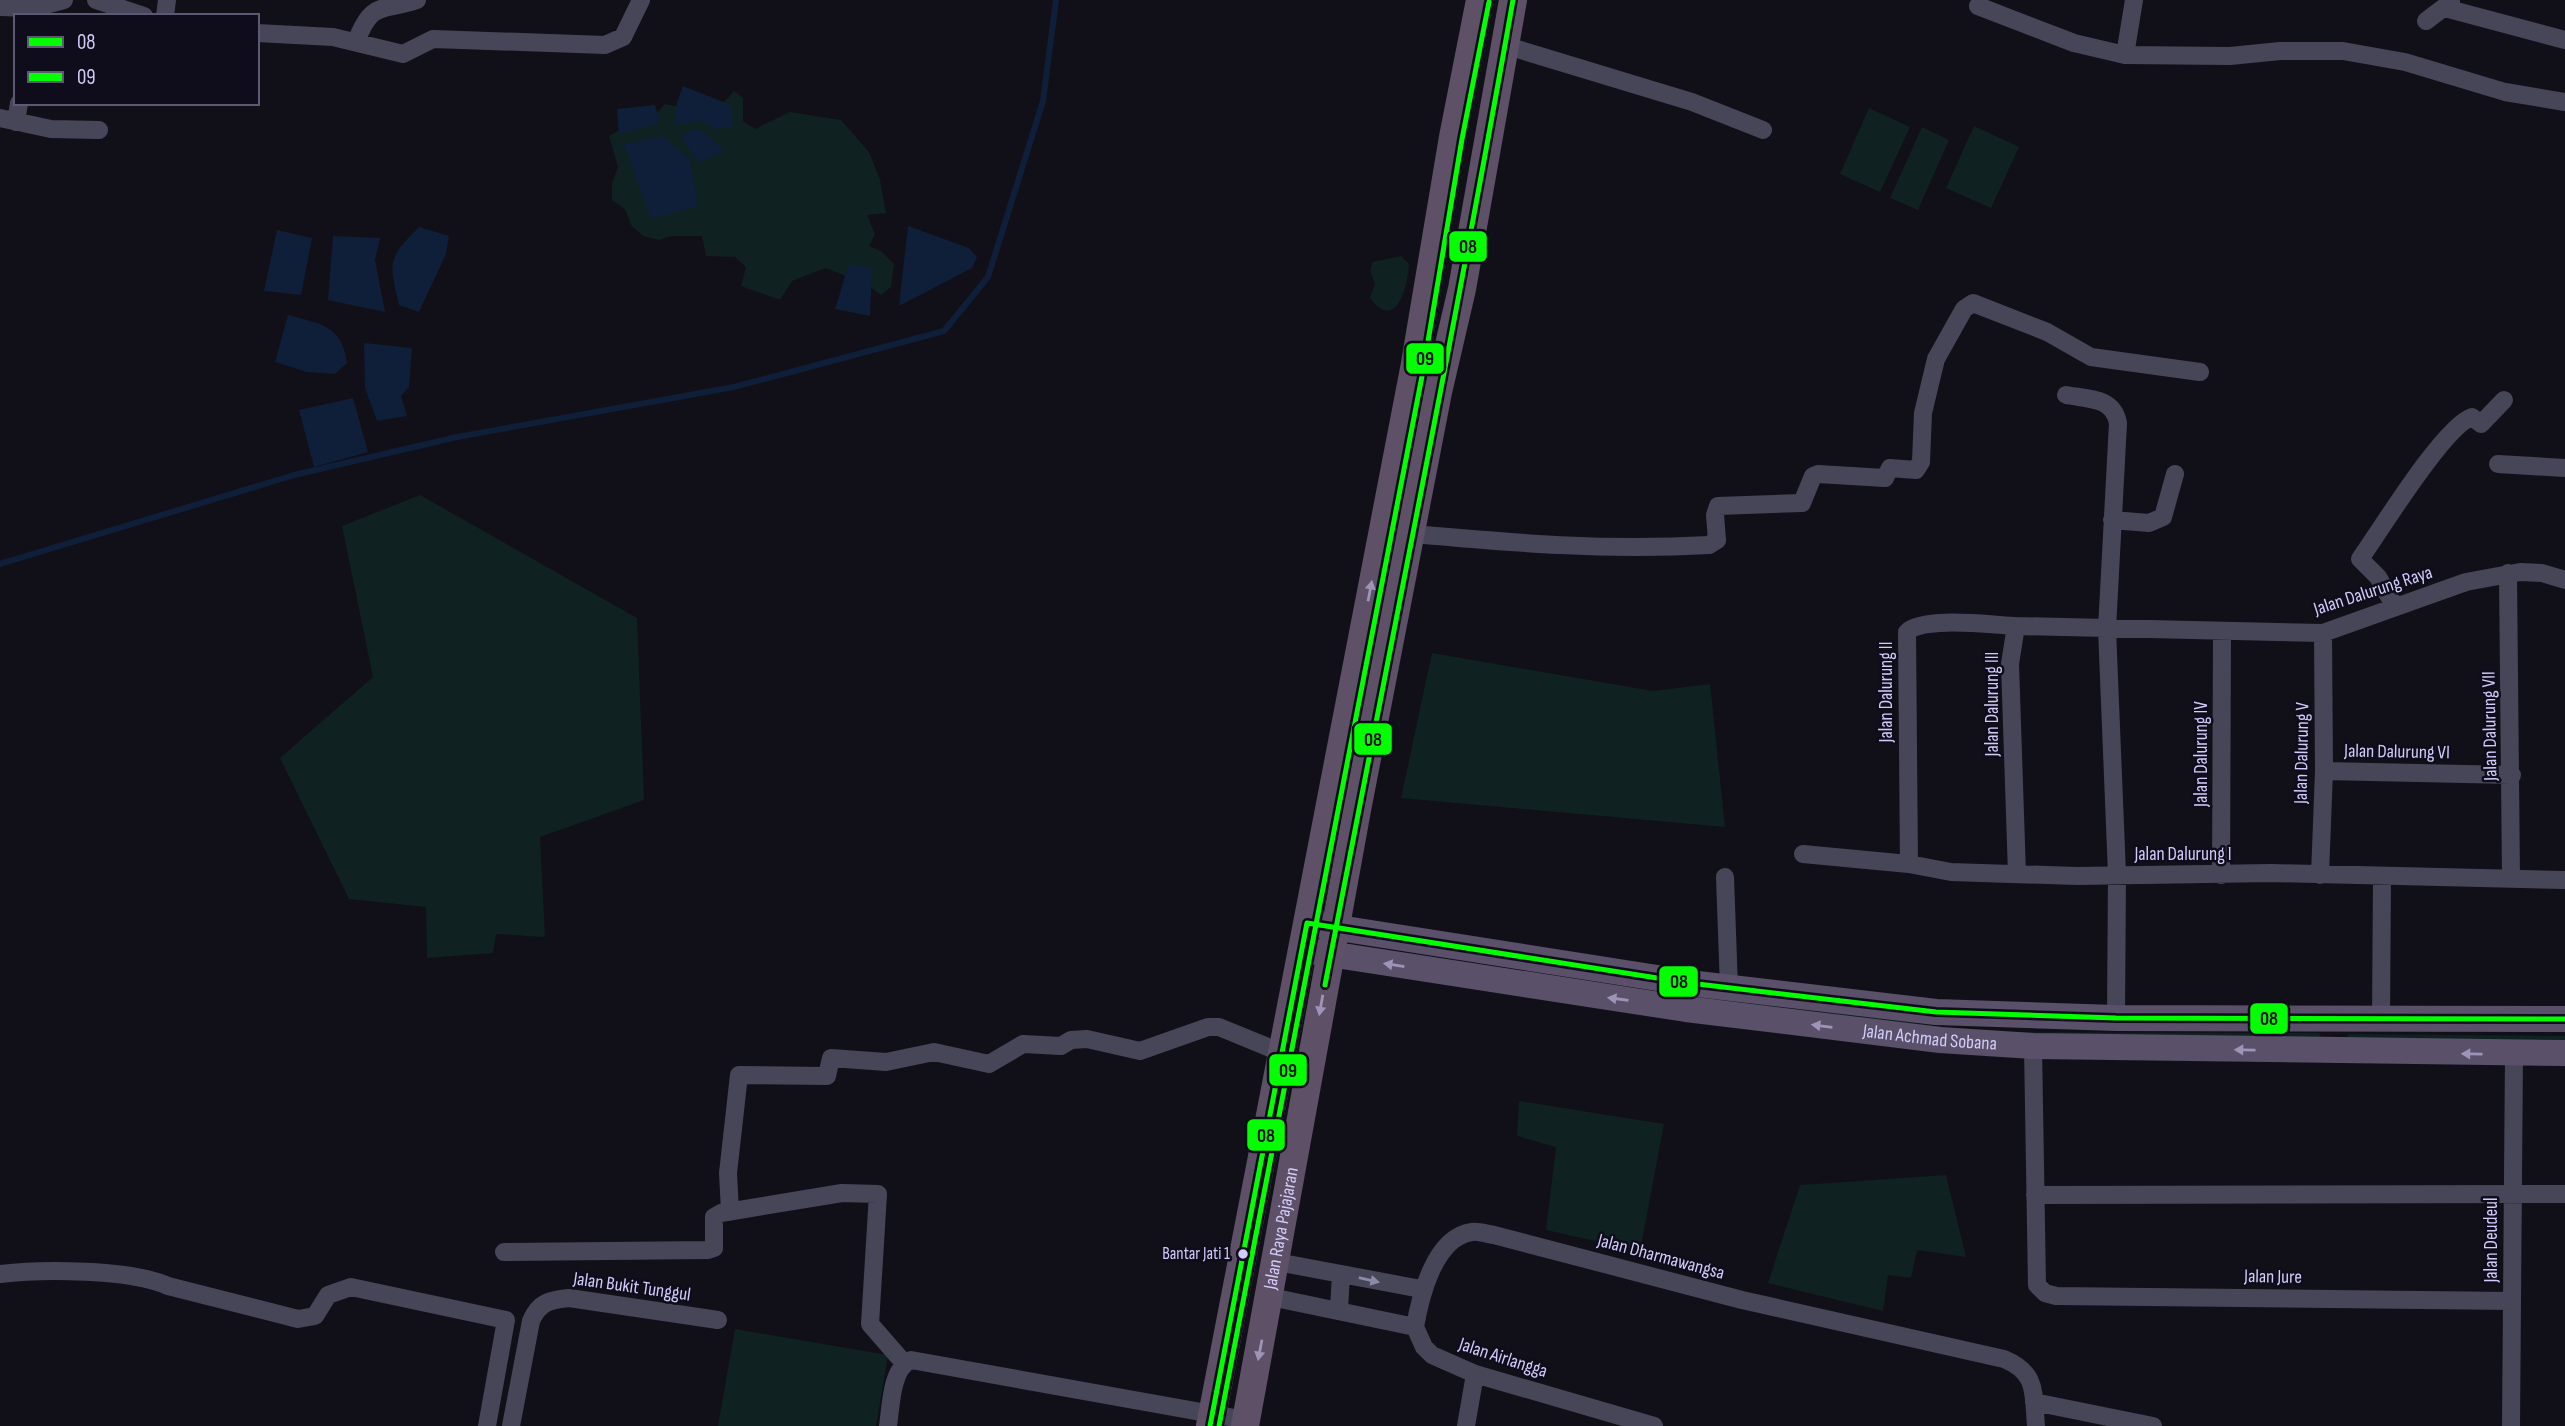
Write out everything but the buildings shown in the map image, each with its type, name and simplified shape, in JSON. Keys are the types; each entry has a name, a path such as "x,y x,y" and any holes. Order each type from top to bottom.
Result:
{"highway":[{"name":"Jalan Raya Pajajaran","path":"1212,1420 1280,1052 1414,369 1453,137 1480,0"},
{"name":"Jalan Raya Pajajaran","path":"1246,1423 1271,1297 1333,941 1442,373 1462,289 1513,0"}],"main road":[{"name":"Jalan Achmad Sobana","path":"1304,936 1687,996 1940,1040 2033,1046 2565,1053"},
{"name":"Jalan Achmad Sobana","path":"1687,996 1729,988 1936,1012 2116,1018 2565,1019"},
{"path":"2339,1052 2340,1018"}],"street":[{"path":"0,6 33,12 64,0"},
{"path":"96,0 138,14"},
{"path":"356,42 364,21 374,10 417,0"},
{"path":"259,33 333,37 403,54 433,39 605,46 623,37 641,0"},
{"path":"2125,55 2134,0"},
{"path":"2426,21 2449,4 2565,40"},
{"path":"1978,6 2074,43 2125,55 2230,56 2280,51 2343,51 2404,62 2505,92 2565,102"},
{"path":"1504,46 1692,102 1763,130"},
{"path":"18,105 8,120 51,130 99,131"},
{"path":"1413,534 1567,548 1629,550 1709,545 1717,540 1715,515 1718,506 1802,503 1813,476 1818,474 1874,479 1885,478 1890,468 1916,470 1921,462 1923,413 1936,359 1964,309 1973,303 2047,332 2091,357 2200,372"},
{"path":"2066,395 2100,400 2116,413 2107,629 2117,874 2116,1018"},
{"path":"2394,605 2378,577 2360,559 2446,438 2464,420 2472,417 2481,424 2504,400"},
{"path":"2498,464 2565,468"},
{"path":"2112,520 2149,523 2163,517 2175,474"},
{"name":"Jalan Dalurung Raya","path":"2107,629 2323,633 2394,605 2466,582 2508,573 2542,573 2565,580"},
{"name":"Jalan Dalurung VII","path":"2508,573 2511,879"},
{"name":"Jalan Dalurung II","path":"1909,864 1907,632 1918,625 1967,623 2016,626"},
{"name":"Jalan Dalurung III","path":"2017,873 2010,664 2016,626 2107,629"},
{"name":"Jalan Dalurung IV","path":"2221,875 2222,632"},
{"name":"Jalan Dalurung V","path":"2319,874 2324,771 2323,633"},
{"name":"Jalan Dalurung VI","path":"2324,771 2512,775"},
{"name":"Jalan Dalurung I","path":"1803,855 1909,864 1951,872 2319,874 2565,880"},
{"path":"2381,1018 2382,876"},
{"path":"1725,877 1729,988"},
{"path":"730,1211 728,1173 739,1075 827,1076 831,1058 887,1062 923,1052 989,1064 1023,1044 1061,1046 1071,1040 1087,1039 1140,1051 1208,1027 1219,1027 1280,1052"},
{"path":"2033,1046 2035,1195 2565,1194"},
{"name":"Jalan Deudeul","path":"2511,1426 2514,1054"},
{"path":"504,1252 708,1250 714,1248 714,1217 730,1211 842,1193 878,1194 870,1324 904,1363"},
{"name":"Jalan Jure","path":"2035,1195 2037,1285 2045,1293 2056,1296 2512,1301"},
{"name":"Jalan Dharmawangsa","path":"1421,1289 1444,1250 1454,1239 1471,1232 1494,1235 1742,1300 2004,1359 2022,1366 2032,1380 2036,1426"},
{"path":"1271,1297 1415,1327 1421,1289 1277,1262"},
{"path":"0,1274 86,1272 155,1280 168,1286 298,1319 315,1316 328,1295 351,1287 506,1320 487,1426"},
{"path":"1339,1310 1341,1274"},
{"name":"Jalan Bukit Tunggul","path":"511,1426 531,1321 544,1302 569,1298 718,1320"},
{"name":"Jalan Airlangga","path":"1415,1327 1432,1355 1475,1374 1654,1426"},
{"path":"888,1426 898,1371 904,1363 923,1361 1212,1420 1246,1423"},
{"path":"1466,1426 1475,1374"},
{"path":"2034,1402 2153,1426"}],"shaded area":[{"path":"734,91 743,98 743,121 755,129 790,112 841,120 869,152 880,180 886,213 867,215 875,234 869,246 881,251 894,264 891,287 881,295 865,283 825,268 792,281 780,300 741,286 746,267 735,257 706,256 702,236 672,236 659,240 643,236 631,225 625,209 612,200 612,183 618,167 609,136 628,125 649,122 665,104 714,113"},
{"path":"1869,108 1910,127 1880,192 1840,174"},
{"path":"1974,126 2019,147 1991,208 1946,188"},
{"path":"1922,127 1949,140 1918,210 1890,198"},
{"path":"1401,256 1409,264 1406,283 1399,302 1387,311 1379,308 1370,298 1375,284 1370,270 1373,262"},
{"path":"420,495 637,618 644,800 540,837 545,937 496,934 493,953 427,958 426,907 349,899 280,758 373,677 342,526"},
{"path":"1432,653 1653,691 1710,684 1725,827 1401,798"},
{"path":"1709,994 1979,1032 2319,1033 2321,1037 1981,1037 1707,999"},
{"path":"2349,1034 2565,1036 2565,1042 2346,1038"},
{"path":"1519,1101 1664,1124 1640,1251 1546,1230 1556,1147 1517,1136"},
{"path":"1946,1175 1966,1257 1917,1250 1911,1278 1888,1275 1883,1311 1768,1283 1800,1185"},
{"path":"735,1329 888,1355 876,1426 718,1426"}],"water":[{"path":"683,86 731,105 733,126 715,129 702,121 675,125 677,103"},
{"path":"655,105 660,123 619,134 617,109"},
{"path":"699,129 724,150 699,163 680,135"},
{"path":"663,136 690,159 698,206 651,219 624,144"},
{"path":"908,226 969,248 977,257 972,268 899,306"},
{"path":"419,227 449,236 446,254 419,312 399,305 392,269 401,246"},
{"path":"277,230 312,238 301,295 264,291"},
{"path":"333,236 380,238 375,260 385,312 328,300"},
{"path":"849,264 872,268 870,316 835,309"},
{"path":"288,315 320,324 335,333 347,363 335,374 307,372 275,362"},
{"path":"364,343 412,348 409,387 401,396 407,416 377,421 365,388"},
{"path":"353,398 368,452 314,467 299,410"}],"waterway":[{"path":"0,564 294,475 457,437 734,387 944,331 988,277 1043,101 1056,0"}],"transit line":[{"name":"08","path":"1325,985 1445,370 1513,0"},
{"name":"09","path":"1219,1426 1423,371 1462,139 1489,2"},
{"name":"08","path":"1210,1426 1307,923 1689,983 1936,1012 2116,1018 2565,1019"}],"place":[{"name":"Bantar Jati 1","path":"1243,1254"}]}
